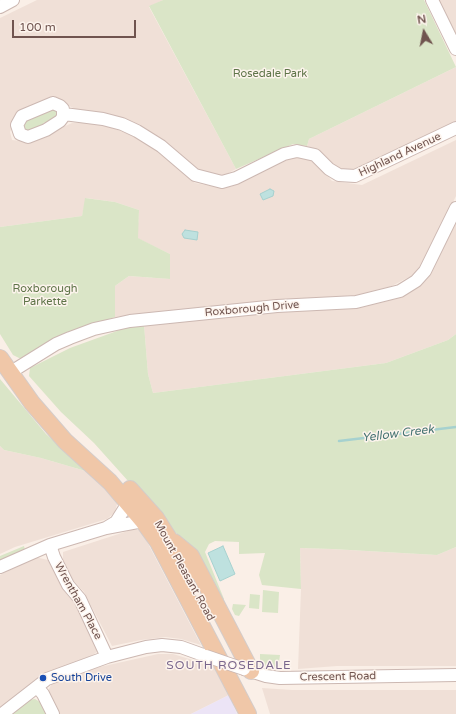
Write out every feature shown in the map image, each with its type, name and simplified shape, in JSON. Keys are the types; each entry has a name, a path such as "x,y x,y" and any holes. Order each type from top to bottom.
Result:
{"main road":[{"name":"Mount Pleasant Road","path":"0,358 32,403 65,441 110,482 143,521 158,542 248,714"},
{"name":"Mount Pleasant Road","path":"13,375 72,434 118,476 156,518 168,537 258,714"},
{"path":"168,537 191,556 248,670"}],"street":[{"path":"0,6 13,0"},
{"path":"432,0 456,49"},
{"name":"Highland Avenue","path":"64,114 103,119 122,124 137,131 161,146 195,175 222,182 236,178 284,154 297,151 315,155 329,169 339,175 355,176 456,128"},
{"name":"Roxborough Drive","path":"13,375 56,344 94,329 118,323 277,306 356,302 400,291 416,281 424,270 456,208"},
{"path":"106,528 116,522 128,503"},
{"path":"0,567 50,545 106,528 143,521"},
{"name":"Wrentham Place","path":"50,545 54,557 68,585 80,599 107,657"},
{"name":"Crescent Road","path":"2,714 52,676 107,657 146,647 162,645 181,647 248,670 280,678 456,675"},
{"path":"37,687 43,694 53,714"}],"shaded area":[{"path":"37,0 163,0 149,7 236,169 223,176 206,175 195,169 156,137 77,110 58,100 16,118 10,132 12,140 30,142 72,123 90,123 107,126 131,135 152,147 195,183 222,188 233,186 282,160 296,156 307,158 316,163 332,181 362,185 456,140 456,196 420,269 411,276 388,288 360,295 278,300 115,317 115,286 129,276 170,279 170,254 137,238 139,210 115,202 86,198 82,216 0,227 0,18"},
{"path":"439,0 456,0 456,34"},
{"path":"456,67 456,123 359,171 344,171 331,164 318,150 307,146 309,139"},
{"path":"456,222 456,334 448,340 386,363 153,393 148,374 144,325 217,318 407,293 420,286 428,278"},
{"path":"0,446 4,450 41,458 89,472 116,500 117,504 115,512 107,519 15,547 0,554"},
{"path":"134,529 139,530 143,534 201,645 181,639 165,637 112,646 84,592 72,579 63,560 63,552"},
{"path":"456,547 456,666 337,666 298,669 301,589 300,548 437,555"},
{"path":"35,557 48,560 65,592 77,605 98,649 97,652 91,656 44,674 0,708 0,575"},
{"path":"158,654 173,654 213,666 229,695 191,714 60,714 48,691 52,683 86,670"},
{"path":"262,688 292,690 456,690 456,714 270,714"},
{"path":"229,695 237,714 191,714"}],"green space":[{"name":"Rosedale Park","path":"163,0 424,0 456,67 309,139 307,146 293,144 236,169 149,6"},
{"path":"56,108 57,115 48,122 43,123 44,125 29,131 24,130 22,124 32,116"},
{"name":"Roxborough Parkette","path":"85,198 115,202 139,210 138,238 170,254 170,279 129,276 115,286 115,317 66,334 21,359 13,355 0,334 0,227 82,216"},
{"path":"144,325 148,374 153,393 386,363 448,340 456,334 456,547 437,555 300,548 301,589 262,585 259,575 265,553 239,554 239,542 215,541 209,544 205,552 224,599 220,601 192,546 172,530 94,443 61,412 29,376 30,368 70,348 128,327"},
{"path":"0,379 46,434 89,472 41,458 4,450 0,446"},
{"path":"24,546 25,550 0,562 0,556"},
{"path":"263,590 279,592 278,613 262,612"},
{"path":"250,594 260,595 259,609 249,608"},
{"path":"233,604 246,605 239,616 235,615 232,609"},
{"path":"260,654 280,655 278,669 260,665"},
{"path":"35,699 40,702 46,714 12,714 29,700"}],"water":[{"path":"270,189 274,191 273,196 263,200 260,194"},
{"path":"185,230 198,232 197,240 184,238 182,234"},
{"path":"223,546 235,574 220,581 208,553"}],"waterway":[{"name":"Yellow Creek","path":"339,441 456,427"}],"place":[{"name":"South Drive","path":"43,678"}],"district":[{"name":"SOUTH ROSEDALE","path":"229,666"}]}
